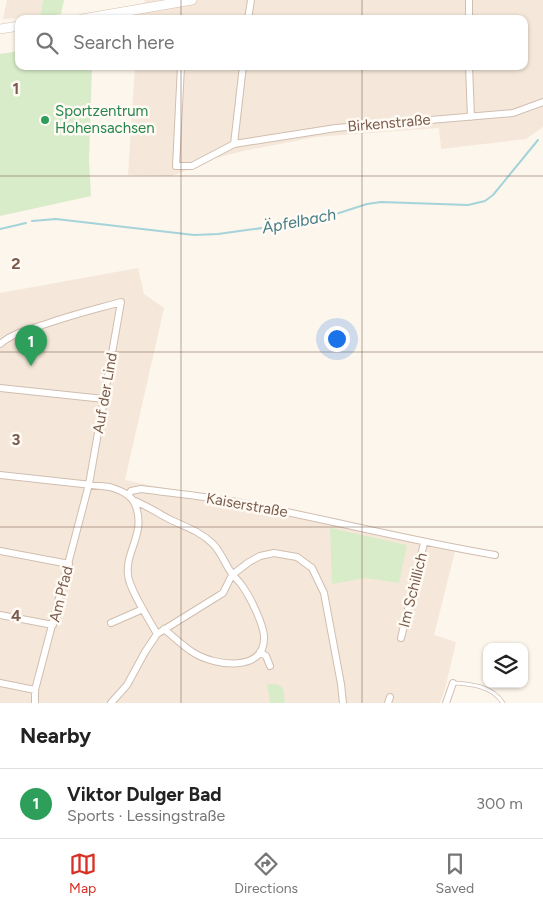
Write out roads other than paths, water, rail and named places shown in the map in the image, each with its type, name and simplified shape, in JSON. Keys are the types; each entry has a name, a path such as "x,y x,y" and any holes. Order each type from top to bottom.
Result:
{"street":[{"path":"111,15 192,0"},
{"path":"249,15 251,0"},
{"path":"469,0 469,15"},
{"path":"0,29 15,27"},
{"name":"Birkenstraße","path":"181,70 176,166 192,166 234,144 336,128 512,113 543,102"},
{"path":"234,144 243,70"},
{"path":"469,70 471,117"},
{"name":"Auf der Lind","path":"0,344 9,337 27,330 80,312 121,302 89,484"},
{"path":"0,388 104,399"},
{"path":"0,475 110,487 170,519 193,528 214,544 232,575 243,586 261,623 264,635 263,645 255,657 241,663 226,664 194,653 164,629"},
{"name":"Am Pfad","path":"34,703 35,690 89,484"},
{"name":"Kaiserstraße","path":"128,495 131,491 141,489 228,500 345,524 424,543 494,555"},
{"path":"135,501 140,518 139,529 128,565 128,574 132,588 157,634"},
{"name":"Im Schillich","path":"401,638 424,543"},
{"path":"0,551 68,564"},
{"path":"111,703 127,685 150,642 157,634 223,593 232,575 249,562 260,556 274,553 297,557 312,568 324,593 343,703"},
{"path":"111,623 144,609"},
{"path":"0,615 53,625"},
{"path":"260,652 266,656 270,666"},
{"path":"0,683 35,690"},
{"path":"446,703 453,683"}],"lane":[{"path":"453,683 482,687 492,691 502,703"}],"waterway":[{"name":"Äpfelbach","path":"32,221 56,219 194,235 218,234 314,221 367,204 381,202 468,205 485,201 493,195 538,140"},
{"name":"Äpfelbach","path":"0,229 26,223"}],"place":[{"name":"Sportzentrum Hohensachsen","path":"45,120"},
{"name":"Viktor Dulger Bad","path":"31,366"}]}
